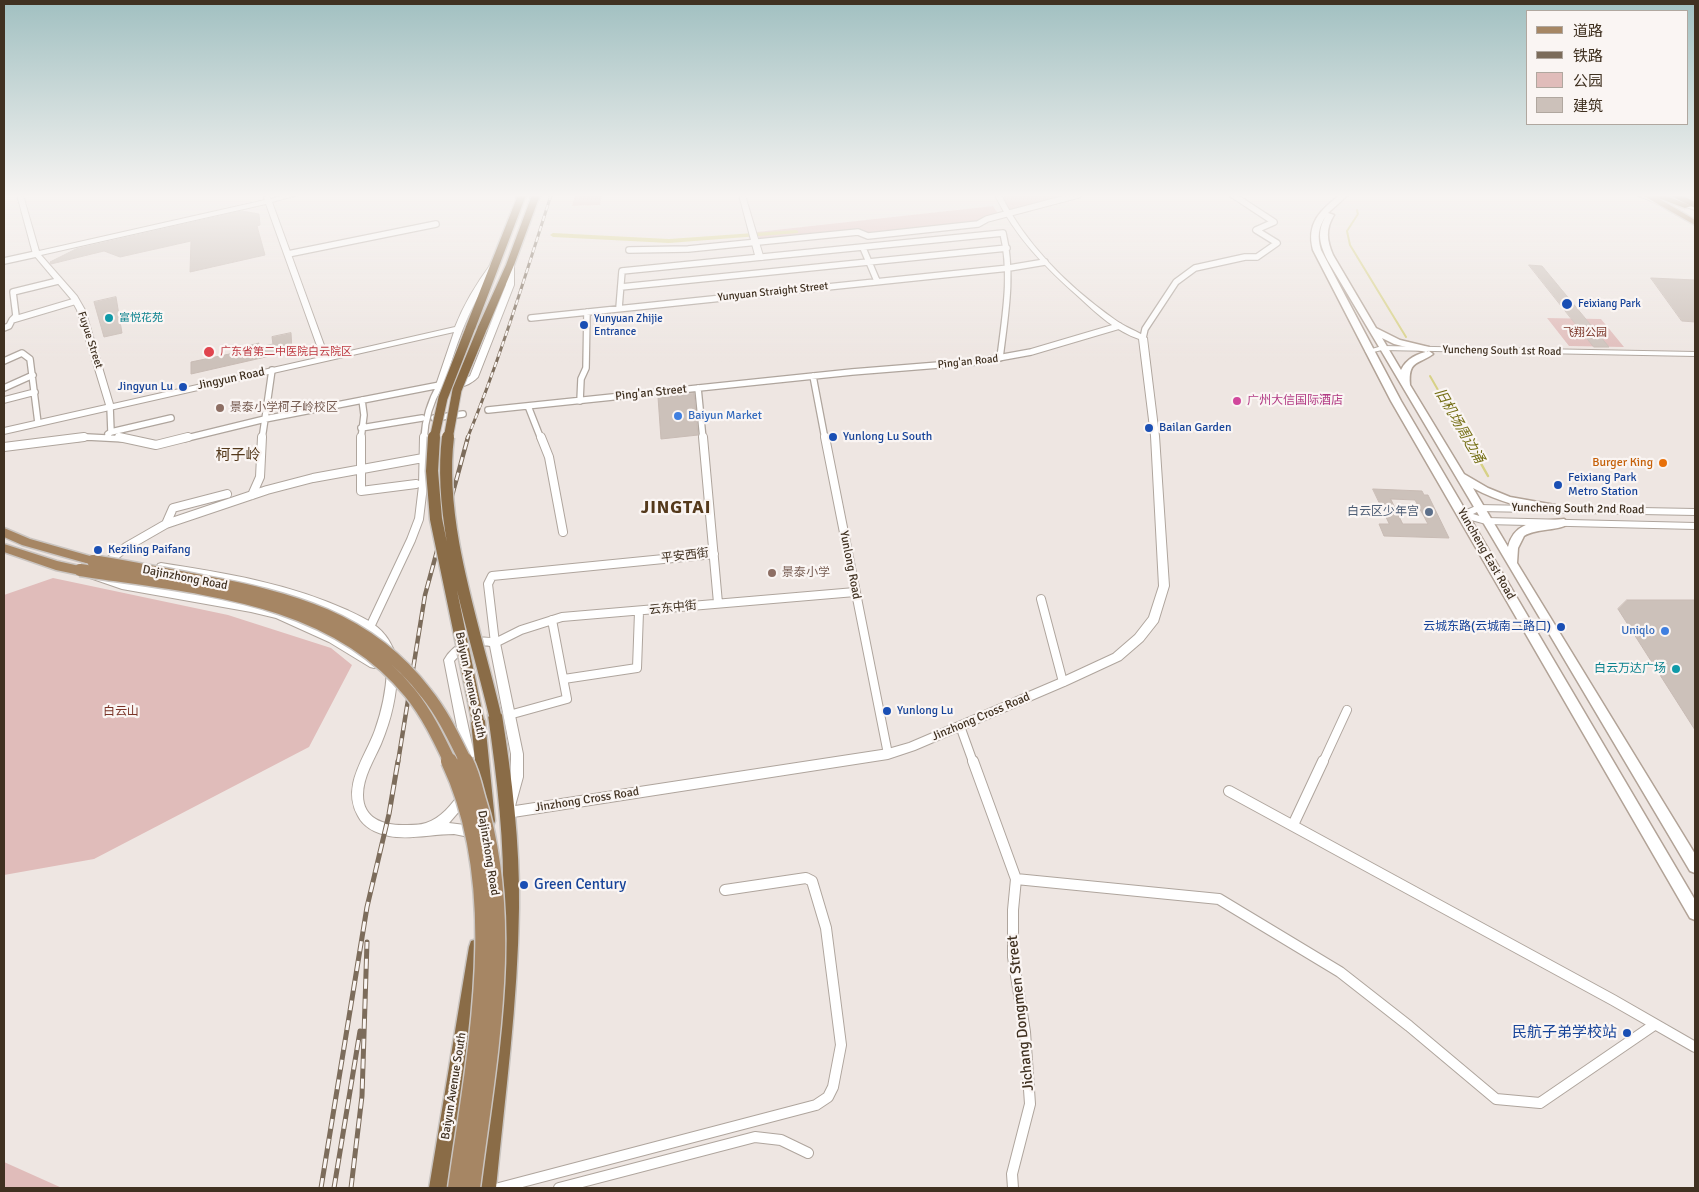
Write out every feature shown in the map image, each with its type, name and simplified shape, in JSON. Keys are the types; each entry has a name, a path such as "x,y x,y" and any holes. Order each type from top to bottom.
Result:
{"highway":[{"name":"Baiyun Avenue South","path":"486,1188 510,930 511,892 507,813 495,714 449,520 446,449 452,410 500,251"},
{"name":"Baiyun Avenue South","path":"438,1188 481,923 488,850 486,787 478,721 434,515 432,477 435,435 439,410 476,329 510,266 516,251"}],"main road":[{"name":"Yuncheng East Road","path":"1317,251 1384,379 1695,913"},
{"name":"Yuncheng East Road","path":"1327,251 1370,328 1695,866"},
{"path":"1370,328 1397,342 1428,352"},
{"path":"1407,388 1404,378 1408,364 1428,352"},
{"path":"1384,379 1389,374 1400,378"},
{"path":"1459,476 1479,489 1503,500 1525,506 1555,509"},
{"path":"1513,566 1512,547 1516,535 1520,532 1564,523"},
{"name":"Dajinzhong Road","path":"4,532 87,565 244,599 309,619 350,639 373,656 393,673 414,697 430,720 450,756 466,802 476,847 482,895 483,945 479,1001 456,1188"},
{"name":"Dajinzhong Road","path":"4,548 56,564 87,565 252,590 318,610 360,631 404,666 422,687 449,726 466,763 483,816 491,860 496,909 494,990 472,1188"}],"street":[{"path":"4,262 42,251"},
{"path":"287,251 325,358"},
{"path":"288,254 305,251"},
{"path":"758,251 760,259"},
{"path":"619,308 622,271 838,251"},
{"path":"864,251 877,281"},
{"path":"621,287 981,251"},
{"path":"1000,358 1010,268 1007,251"},
{"path":"1035,251 1045,262 1119,326 1142,338 1145,329 1176,282 1195,268 1245,257 1257,257 1266,251"},
{"name":"Fuyue Street","path":"36,252 76,301 85,320 110,406"},
{"name":"Yunyuan Straight Street","path":"531,318 1010,268 1045,262"},
{"path":"370,627 417,526 422,504 425,418 432,395 440,385 458,329 479,284 494,266"},
{"path":"4,447 78,438 118,437 156,445 265,419 440,385 466,383 474,377 510,285 510,266"},
{"path":"4,328 9,326 16,316 13,292 58,281"},
{"path":"12,320 76,301"},
{"path":"580,401 582,374 586,368 587,312"},
{"name":"Ping'an Road","path":"813,376 1000,358 1031,352 1119,326"},
{"name":"Jingyun Road","path":"4,430 458,329"},
{"name":"Jinzhong Cross Road","path":"507,813 888,754 911,747 1064,682 1117,657 1139,638 1154,619 1164,586 1155,436 1142,338"},
{"name":"Yuncheng South 1st Road","path":"1369,351 1695,354"},
{"name":"Yuncheng South 1st Road","path":"1428,352 1482,355 1695,358"},
{"path":"4,361 22,353 30,359 38,423"},
{"path":"252,495 260,477 260,452 272,370"},
{"path":"4,388 32,375"},
{"name":"Ping'an Street","path":"488,410 813,376"},
{"name":"Yunlong Road","path":"813,376 888,754"},
{"name":"平安西街","path":"495,643 488,584 492,576 714,554 698,388"},
{"path":"4,400 35,392"},
{"path":"362,400 364,415 361,428 361,491 416,484"},
{"path":"110,406 111,432"},
{"path":"528,406 549,458 563,532"},
{"path":"361,428 463,414"},
{"path":"103,438 111,432 171,418"},
{"path":"109,561 126,547 166,524 252,495 313,478 423,458"},
{"path":"166,524 173,508 227,494"},
{"name":"Yuncheng South 2nd Road","path":"1463,515 1478,508 1695,512"},
{"path":"1581,509 1576,515 1580,520 1589,524"},
{"name":"Yuncheng South 2nd Road","path":"1463,515 1486,522 1695,526"},
{"path":"714,554 718,604"},
{"path":"87,565 109,561 228,578 307,597 370,627 386,642 392,658 392,688 378,739 362,773 357,794 362,814 376,827 391,832 462,830 472,833 483,840 488,850"},
{"path":"87,565 100,578 122,585 252,608 278,615 333,639 369,661 388,678 392,688"},
{"name":"云东中街","path":"495,643 521,630 562,617 639,612 855,592"},
{"path":"1041,599 1064,682"},
{"path":"564,679 637,668 639,612"},
{"path":"510,715 567,699 552,620"},
{"path":"488,850 449,660 458,650 486,640 495,643 510,715 518,766 507,813"},
{"path":"1292,825 1347,710"},
{"name":"Jichang Dongmen Street","path":"960,726 1016,879 1013,957 1030,1074 1030,1104 1012,1174 1012,1188"},
{"path":"423,830 446,818 458,807 474,781"},
{"path":"1229,791 1613,1000 1695,1047"},
{"path":"498,1188 816,1106 828,1096 834,1087 841,1045 826,928 812,882 806,878 725,890"},
{"path":"1016,879 1219,899 1316,956 1346,976 1496,1099 1540,1103 1654,1025"},
{"path":"559,1188 755,1137 781,1140 808,1153"}],"green space":[{"name":"飞翔公园","path":"1547,318 1601,319 1624,347 1569,346"},
{"name":"白云山","path":"53,578 228,615 331,648 352,665 309,747 94,859 4,875 4,595"},
{"path":"4,1162 62,1188 4,1188"}],"building":[{"path":"73,251 148,251 120,257 104,251 51,264 50,262"},
{"path":"191,251 264,251 265,255 190,272"},
{"name":"Feixiang Park","path":"1529,265 1542,266 1609,347 1594,347"},
{"path":"1651,278 1695,280 1695,322 1682,321"},
{"name":"富悦花苑","path":"116,297 122,333 104,337 94,302"},
{"name":"广东省第二中医院白云院区","path":"291,333 292,351 191,374 191,362 239,352 239,348 259,343 259,347 273,344 272,337"},
{"name":"Baiyun Market","path":"694,393 698,435 661,439 658,397"},
{"name":"白云区少年宫","path":"1373,489 1422,491 1424,495 1428,495 1449,538 1384,536 1379,524 1389,524","holes":["1391,499 1415,500 1428,524 1403,524"]},
{"name":"白云万达广场","path":"1627,600 1695,600 1695,730 1618,609"}],"waterway":[{"name":"旧机场周边涌","path":"1353,251 1406,337"},
{"name":"旧机场周边涌","path":"1430,376 1466,439"},
{"name":"旧机场周边涌","path":"1466,437 1488,476"}],"railway":[{"path":"467,439 501,348 533,251"},
{"path":"398,762 425,595 468,437"},
{"path":"321,1188 367,907 389,814 398,761"},
{"path":"351,1188 362,1096 367,942"},
{"path":"334,1188 360,1031"}],"place":[{"name":"Feixiang Park","path":"1567,304"},
{"name":"富悦花苑","path":"109,318"},
{"name":"Yunyuan Zhijie Entrance","path":"584,325"},
{"name":"广东省第二中医院白云院区","path":"209,352"},
{"name":"Jingyun Lu","path":"183,387"},
{"name":"广州大信国际酒店","path":"1237,401"},
{"name":"景泰小学柯子岭校区","path":"220,408"},
{"name":"Baiyun Market","path":"678,416"},
{"name":"Bailan Garden","path":"1149,428"},
{"name":"Yunlong Lu South","path":"833,437"},
{"name":"Burger King","path":"1663,463"},
{"name":"Feixiang Park Metro Station","path":"1558,485"},
{"name":"白云区少年宫","path":"1429,512"},
{"name":"Keziling Paifang","path":"98,550"},
{"name":"景泰小学","path":"772,573"},
{"name":"云城东路(云城南二路口)","path":"1561,627"},
{"name":"Uniqlo","path":"1665,631"},
{"name":"白云万达广场","path":"1676,669"},
{"name":"Yunlong Lu","path":"887,711"},
{"name":"Green Century","path":"524,885"},
{"name":"民航子弟学校站","path":"1627,1033"}],"district":[{"name":"柯子岭","path":"238,456"},
{"name":"JINGTAI","path":"676,508"}]}
